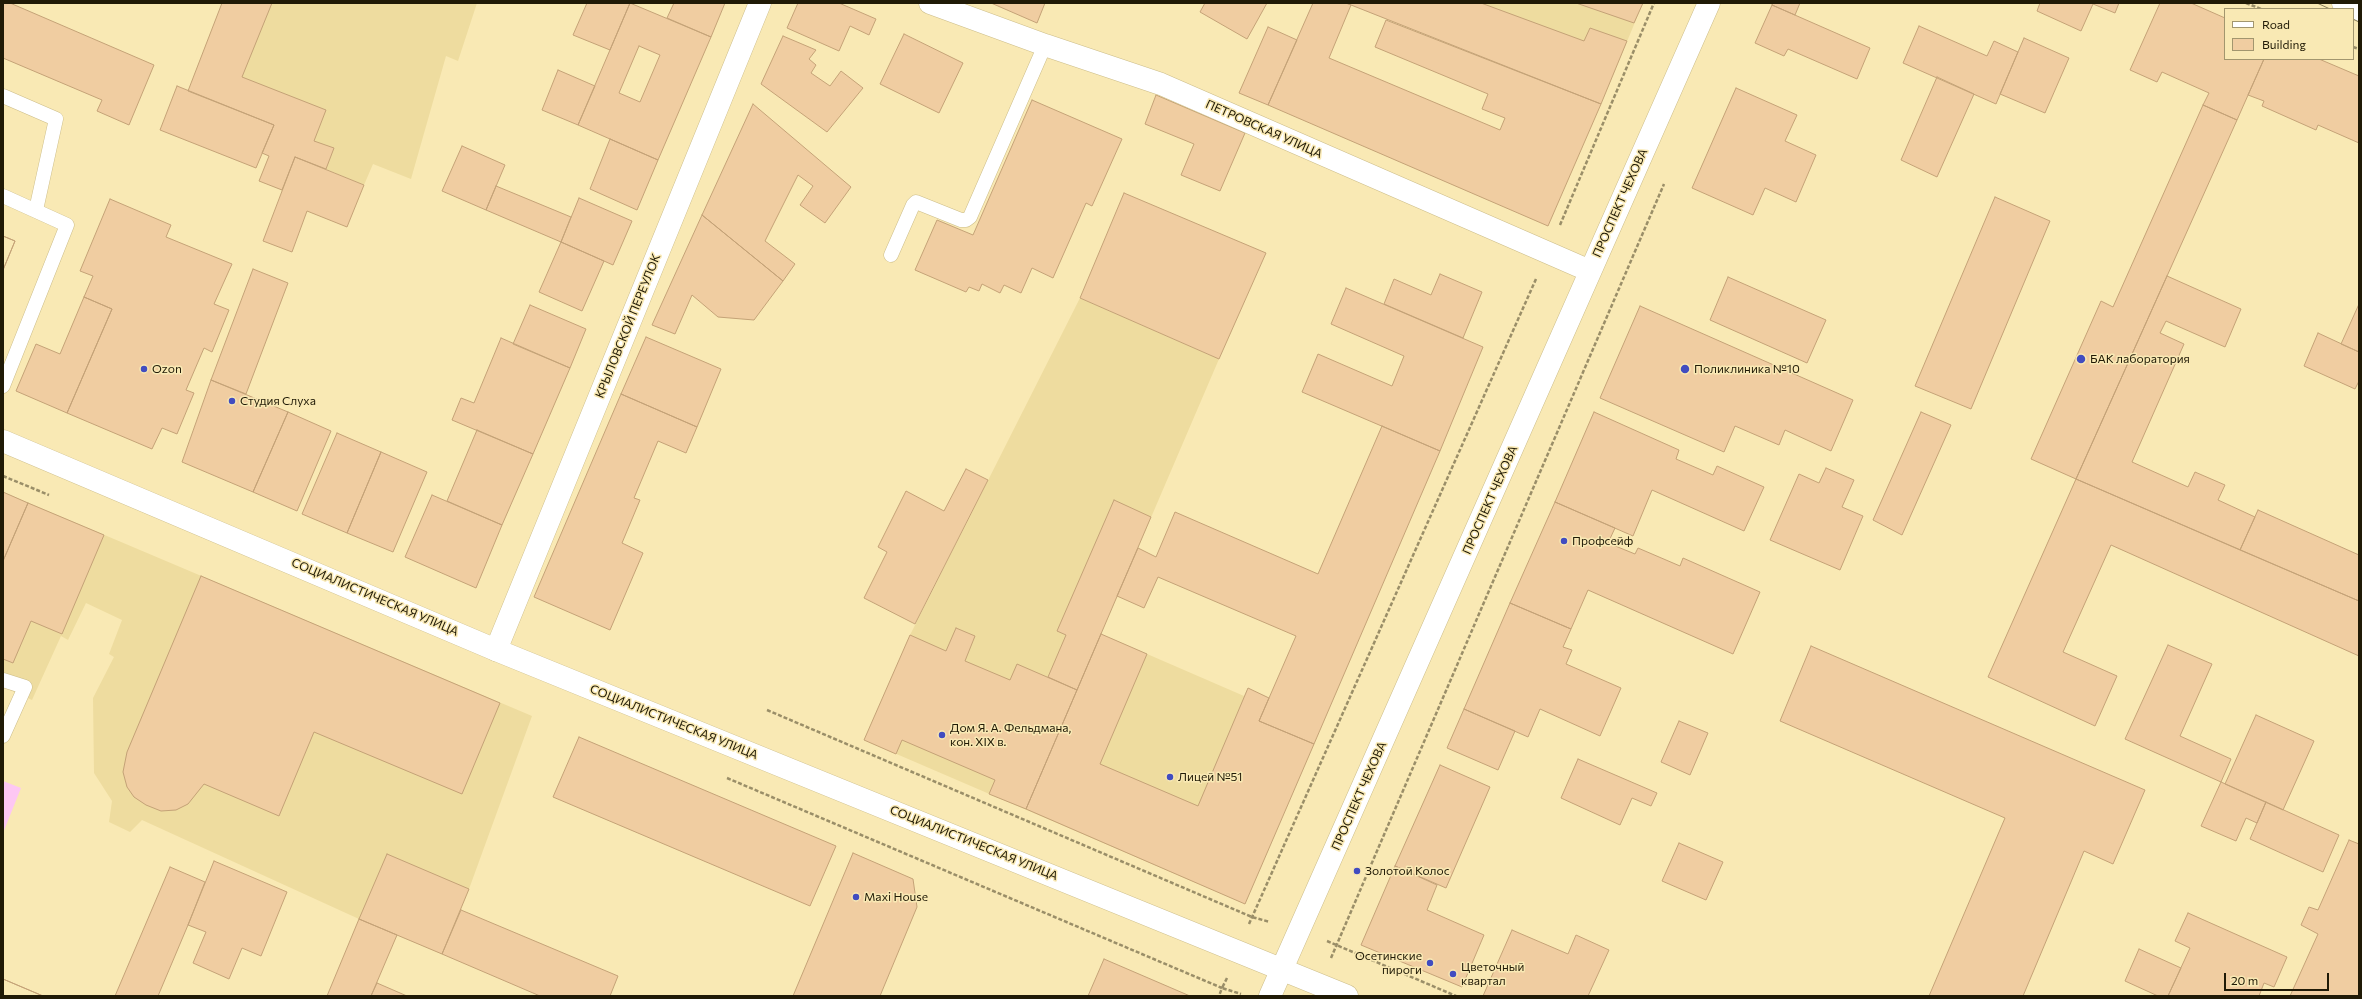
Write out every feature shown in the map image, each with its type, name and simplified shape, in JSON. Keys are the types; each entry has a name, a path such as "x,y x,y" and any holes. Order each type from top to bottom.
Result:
{"street":[{"name":"КРЫЛОВСКОЙ ПЕРЕУЛОК","path":"496,650 760,3"},
{"name":"ПЕТРОВСКАЯ УЛИЦА","path":"930,3 1045,45 1162,84 1590,271"},
{"name":"ПРОСПЕКТ ЧЕХОВА","path":"1270,996 1709,3"},
{"path":"2343,3 2359,10"},
{"name":"СОЦИАЛИСТИЧЕСКАЯ УЛИЦА","path":"3,441 496,650 1238,950 1347,996"}],"lane":[{"path":"891,255 913,205 916,202 961,220 966,220 970,217 1045,45"},
{"path":"3,96 56,119 36,210"},
{"path":"3,196 67,225 3,386"},
{"path":"3,680 24,687 3,736"}],"path":[{"path":"1246,996 1222,988 1252,917 1548,253 1654,3"},
{"path":"2246,3 2258,8"},
{"path":"1320,984 1666,178"},
{"path":"767,710 1252,917 1299,930 1456,996"}],"shaded area":[{"path":"222,3 477,3 458,61 446,56 411,179 373,164 364,185 296,157 282,190 259,181 269,156 262,153 273,125 188,91"},
{"path":"1346,3 1643,3 1601,104"},
{"path":"1080,298 1219,359 1101,634 1244,696 1248,688 1269,698 1314,744 1245,904 864,740 910,635"},
{"path":"3,492 532,716 469,889 442,954 359,919 142,820 130,832 109,822 112,801 94,773 93,698 114,657 109,654 122,620 86,603 68,640 61,636 32,700 3,687"},
{"path":"3,781 21,788 3,833"}],"building":[{"path":"3,3 10,3 154,65 129,125 97,111 102,100 3,58"},
{"path":"222,3 272,3 242,77 326,110 314,141 334,148 326,169 295,157 282,190 259,181 269,156 262,153 274,125 188,91"},
{"path":"587,3 630,3 610,50 573,35"},
{"path":"630,3 711,37 658,160 578,125","holes":["639,46 660,55 640,102 619,93"]},
{"path":"674,3 725,3 711,37 667,18"},
{"path":"798,3 839,3 876,19 869,35 850,26 839,51 787,28"},
{"path":"991,3 1045,3 1037,23"},
{"path":"1205,3 1267,3 1247,39 1200,12"},
{"path":"1313,3 1346,3 1351,5 1329,58 1500,130 1505,118 1482,109 1488,94 1375,47 1386,20 1601,104 1548,226 1268,105"},
{"path":"1346,3 1481,3 1584,41 1590,28 1627,41 1601,104"},
{"path":"1576,3 1643,3 1634,23"},
{"path":"1773,3 1800,3 1795,15 1772,5"},
{"path":"2040,3 2119,3 2115,13 2093,4 2081,31 2037,11"},
{"path":"2160,3 2191,3 2224,18 2224,60 2264,60 2237,120 2203,105 2209,93 2162,72 2157,82 2130,70"},
{"path":"1772,5 1870,48 1857,79 1788,49 1784,56 1755,43"},
{"path":"1919,26 1987,56 1994,41 2018,52 1996,104 1903,63"},
{"path":"1268,27 1297,40 1268,105 1239,93"},
{"path":"904,34 963,63 939,113 880,84"},
{"path":"783,36 816,50 809,59 816,65 811,73 830,86 841,71 863,88 827,132 761,84"},
{"path":"2024,38 2069,58 2045,113 2000,94"},
{"path":"2264,60 2321,60 2359,76 2359,143 2318,125 2316,130 2262,106 2264,101 2248,95"},
{"path":"558,70 595,86 578,125 542,110"},
{"path":"1937,77 1974,94 1937,177 1901,160"},
{"path":"177,86 274,125 256,168 160,130"},
{"path":"1736,88 1797,115 1785,141 1816,155 1796,202 1765,188 1753,215 1692,188"},
{"path":"1156,95 1245,133 1220,191 1181,175 1194,144 1145,124"},
{"path":"1032,100 1122,139 1092,206 1086,203 1053,278 1032,268 1021,293 1004,285 1000,293 982,284 979,291 969,287 966,292 915,270 937,220 973,235"},
{"path":"753,104 851,187 825,223 800,205 813,186 798,175 765,241 795,264 783,281 702,215"},
{"path":"2203,105 2237,120 2076,479 2031,459 2101,301 2113,307"},
{"path":"610,139 658,160 637,210 590,189"},
{"path":"462,146 505,165 486,210 442,191"},
{"path":"295,157 364,185 347,227 307,211 292,252 263,241"},
{"path":"496,186 571,217 561,242 486,210"},
{"path":"1124,193 1266,253 1219,359 1080,298"},
{"path":"1995,197 2050,221 1971,409 1915,386"},
{"path":"579,198 632,221 613,265 561,242"},
{"path":"110,199 171,225 166,237 232,264 214,304 229,310 212,352 204,348 186,390 194,393 177,434 162,428 152,449 67,413 112,309 84,297 93,276 80,271"},
{"path":"702,215 783,281 754,320 718,317 692,295 675,334 652,325"},
{"path":"3,236 15,241 3,270"},
{"path":"3,236 15,241 3,270"},
{"path":"561,242 604,261 582,311 539,292"},
{"path":"253,269 288,283 246,394 211,380"},
{"path":"1440,274 1482,292 1463,338 1384,304 1394,279 1431,295"},
{"path":"2167,276 2241,309 2225,347 2166,321 2160,333 2184,344 2132,462 2188,487 2195,472 2225,485 2218,500 2255,517 2240,550 2076,479"},
{"path":"1728,277 1826,320 1807,363 1710,320"},
{"path":"1346,288 1483,347 1440,451 1302,392 1318,354 1392,386 1404,356 1331,324"},
{"path":"84,297 112,309 67,413 16,391 36,344 60,354"},
{"path":"2359,304 2359,352 2341,344"},
{"path":"530,305 586,329 570,368 513,344"},
{"path":"1640,306 1853,400 1831,451 1785,430 1779,445 1735,426 1724,452 1600,398"},
{"path":"2318,333 2359,352 2359,381 2355,389 2304,366"},
{"path":"646,337 721,369 697,427 621,394"},
{"path":"501,338 570,368 533,454 452,420 461,398 474,403"},
{"path":"211,380 288,412 253,492 182,462"},
{"path":"621,394 697,427 686,453 658,441 634,498 640,500 622,543 643,553 610,630 534,597"},
{"path":"288,412 331,431 297,511 253,492"},
{"path":"1594,412 1679,450 1676,459 1713,475 1717,466 1764,487 1744,531 1652,490 1633,536 1555,502"},
{"path":"1921,412 1951,425 1902,535 1873,520"},
{"path":"1382,426 1440,451 1314,744 1259,721 1296,636 1158,577 1144,608 1117,596 1138,548 1156,557 1175,512 1318,574"},
{"path":"477,430 533,454 502,525 447,501"},
{"path":"337,433 381,452 347,533 302,514"},
{"path":"381,452 427,472 393,552 347,533"},
{"path":"1826,468 1854,480 1842,507 1863,516 1840,570 1770,540 1799,474 1819,483"},
{"path":"966,469 988,480 915,624 864,598 887,552 878,547 906,491 944,511"},
{"path":"2076,479 2359,601 2359,656 2111,545 2063,652 2117,676 2095,726 1988,677"},
{"path":"3,492 28,503 3,561"},
{"path":"432,495 502,525 476,588 405,557"},
{"path":"1114,500 1151,517 1077,690 1048,677 1066,635 1057,631"},
{"path":"1555,502 1615,528 1608,543 1635,554 1638,548 1680,566 1683,558 1760,592 1733,654 1588,590 1571,629 1510,603"},
{"path":"28,503 104,535 62,634 31,621 13,663 3,659 3,561"},
{"path":"2258,510 2359,555 2359,601 2240,550"},
{"path":"201,576 500,703 462,794 314,732 279,816 204,784 188,804 176,810 161,811 146,805 134,797 127,787 123,772 127,752"},
{"path":"1510,603 1571,629 1563,647 1572,650 1566,664 1621,688 1600,736 1540,709 1528,737 1464,709"},
{"path":"956,628 975,636 965,661 1010,680 1017,664 1077,690 1026,809 989,794 995,780 902,740 896,754 864,740 910,635 946,651"},
{"name":"Лицей №51","path":"1101,634 1147,654 1100,764 1198,806 1248,688 1269,698 1259,721 1314,744 1245,904 1026,809"},
{"path":"2168,645 2212,664 2180,736 2231,759 2221,782 2125,739"},
{"path":"1811,646 2145,790 2113,864 2084,851 2023,996 1929,996 2005,818 1780,721"},
{"path":"1464,709 1515,731 1498,770 1447,748"},
{"path":"2256,715 2314,741 2283,810 2225,784"},
{"path":"1679,721 1708,733 1690,775 1661,762"},
{"path":"579,737 836,846 810,906 553,797"},
{"path":"1578,759 1657,793 1651,806 1632,798 1620,825 1561,798"},
{"path":"1440,765 1490,787 1446,888 1395,866"},
{"path":"2221,782 2266,802 2257,823 2246,818 2236,841 2201,826"},
{"path":"2266,802 2339,835 2323,872 2250,839"},
{"path":"2349,840 2359,844 2359,996 2290,996 2318,934 2301,925 2309,907 2318,910"},
{"path":"1679,843 1723,862 1706,900 1662,881"},
{"path":"853,853 913,879 917,907 880,996 793,996"},
{"path":"387,854 469,889 442,954 359,919"},
{"path":"214,861 287,892 261,956 242,948 229,979 193,963 206,932 188,925"},
{"path":"1395,866 1437,885 1427,910 1484,935 1462,987 1361,945"},
{"path":"170,867 205,882 158,996 115,996"},
{"path":"461,910 618,976 610,996 540,996 442,954"},
{"path":"2188,913 2287,957 2274,987 2264,983 2259,996 2168,996 2190,948 2175,941"},
{"path":"359,919 397,935 371,996 327,996"},
{"path":"1512,930 1568,954 1576,935 1609,950 1588,996 1483,996"},
{"path":"2139,949 2181,968 2168,996 2158,996 2125,981"},
{"path":"1104,959 1190,996 1088,996"},
{"path":"3,979 43,996 3,996"},
{"path":"3,979 43,996 3,996"},
{"path":"377,983 407,996 371,996"}],"tram line":[{"path":"2317,3 2328,8"},
{"path":"2354,20 2359,22"}],"place":[{"name":"БАК лаборатория","path":"2081,359"},
{"name":"Ozon","path":"144,369"},
{"name":"Поликлиника №10","path":"1685,369"},
{"name":"Студия Слуха","path":"232,401"},
{"name":"Профсейф","path":"1564,541"},
{"name":"Дом Я. А. Фельдмана, кон. ХIХ в.","path":"942,735"},
{"name":"Лицей №51","path":"1170,777"},
{"name":"Золотой Колос","path":"1357,871"},
{"name":"Maxi House","path":"856,897"},
{"name":"Осетинские пироги","path":"1430,963"},
{"name":"Цветочный квартал","path":"1453,974"}]}
